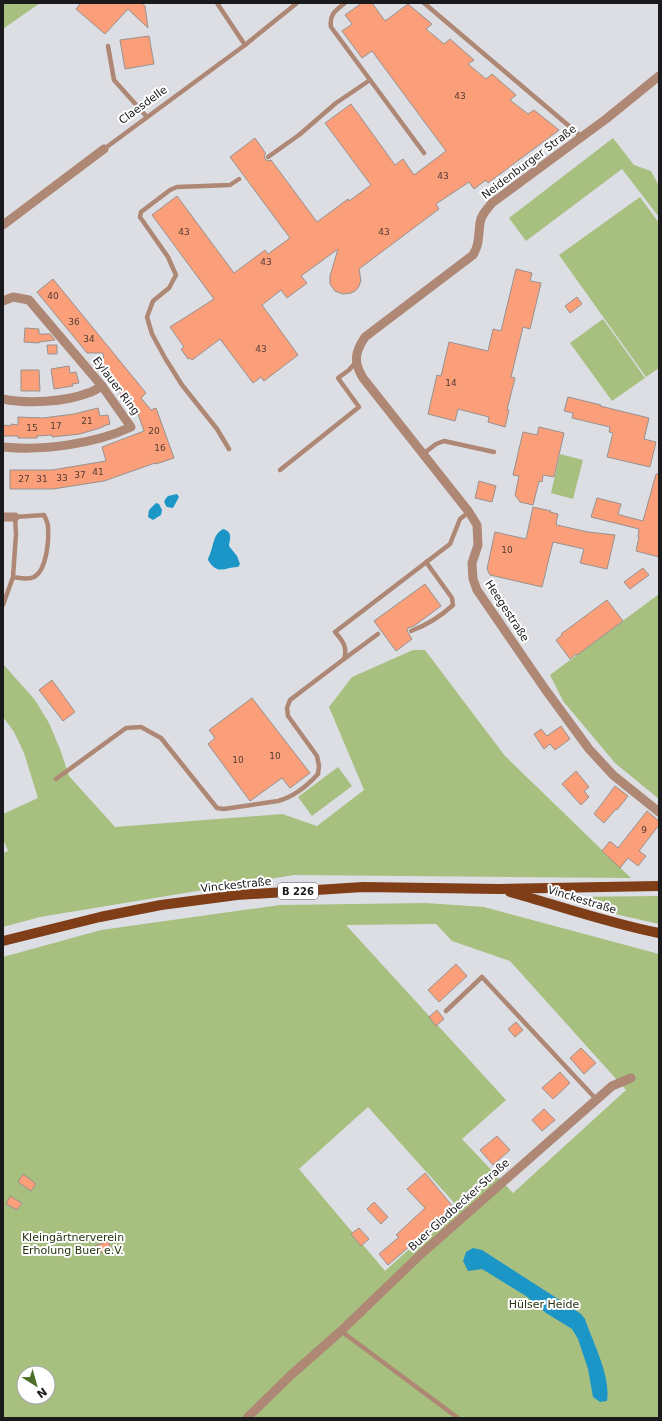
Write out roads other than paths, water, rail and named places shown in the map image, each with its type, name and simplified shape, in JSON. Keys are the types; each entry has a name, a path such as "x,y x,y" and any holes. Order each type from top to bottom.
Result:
{"main road":[{"name":"Vinckestraße","path":"3,940 100,916 161,905 237,896 363,887 499,889 659,886"},
{"name":"Vinckestraße","path":"499,889 608,921 659,933"}],"street":[{"name":"Neidenburger Straße","path":"356,362 356,353 365,337 473,255 479,242 480,222 486,209 492,203 659,76"},
{"name":"Claesdelle","path":"3,225 104,149"},
{"name":"Eylauer Ring","path":"3,301 13,297 29,300 102,386 131,427 98,439 64,445 13,448 3,447"},
{"name":"Heegestraße","path":"356,362 363,378 469,512 477,525 478,545 472,563 473,579 477,590 545,689 590,749 613,775 659,812"},
{"path":"3,399 44,401 67,398 88,393 102,386"},
{"path":"3,517 15,517"},
{"name":"Buer-Gladbecker-Straße","path":"247,1418 420,1255 596,1099 612,1086 631,1078"}],"lane":[{"path":"217,3 245,45"},
{"name":"Claesdelle","path":"104,149 245,45 297,3"},
{"path":"345,3 335,10 331,16 331,27 424,153"},
{"path":"424,3 582,136"},
{"path":"108,46 114,80 147,117"},
{"path":"268,157 299,135 336,103 370,80"},
{"path":"228,449 217,429 182,385 152,334 147,317 152,301 169,288 176,275 168,257 140,217 141,212 170,190 178,187 230,185 239,179"},
{"path":"280,470 359,407 338,378 349,370 356,362"},
{"path":"423,454 436,444 444,441 494,452"},
{"path":"344,659 346,649 344,643 335,632 450,544 460,519 469,512"},
{"path":"3,605 13,577 16,534 15,517 44,515 48,525 43,567 36,576 29,578 13,577"},
{"path":"411,632 428,625 453,605 452,598 426,562"},
{"path":"56,779 126,728 141,727 161,738 217,808 224,809 286,799 313,780 318,774 319,766 317,756 288,716 286,708 290,700 378,634"},
{"path":"446,1011 482,977 596,1099"},
{"path":"341,1331 458,1418"}],"water":[{"path":"177,494 179,497 173,508 167,507 164,501 168,496"},
{"path":"156,503 159,504 162,510 161,515 153,520 148,517 149,510"},
{"path":"223,529 230,534 229,546 237,556 240,564 238,567 223,570 215,568 208,558 216,536"},
{"path":"473,1248 482,1250 581,1314 585,1319 604,1370 608,1391 607,1401 600,1402 593,1397 588,1369 578,1339 572,1329 546,1313 526,1296 482,1269 468,1271 463,1261 466,1252"}],"park label":[{"name":"Kleingärtnerverein Erholung Buer e.V.","path":"73,1243"},
{"name":"Hülser Heide","path":"544,1304"}]}
